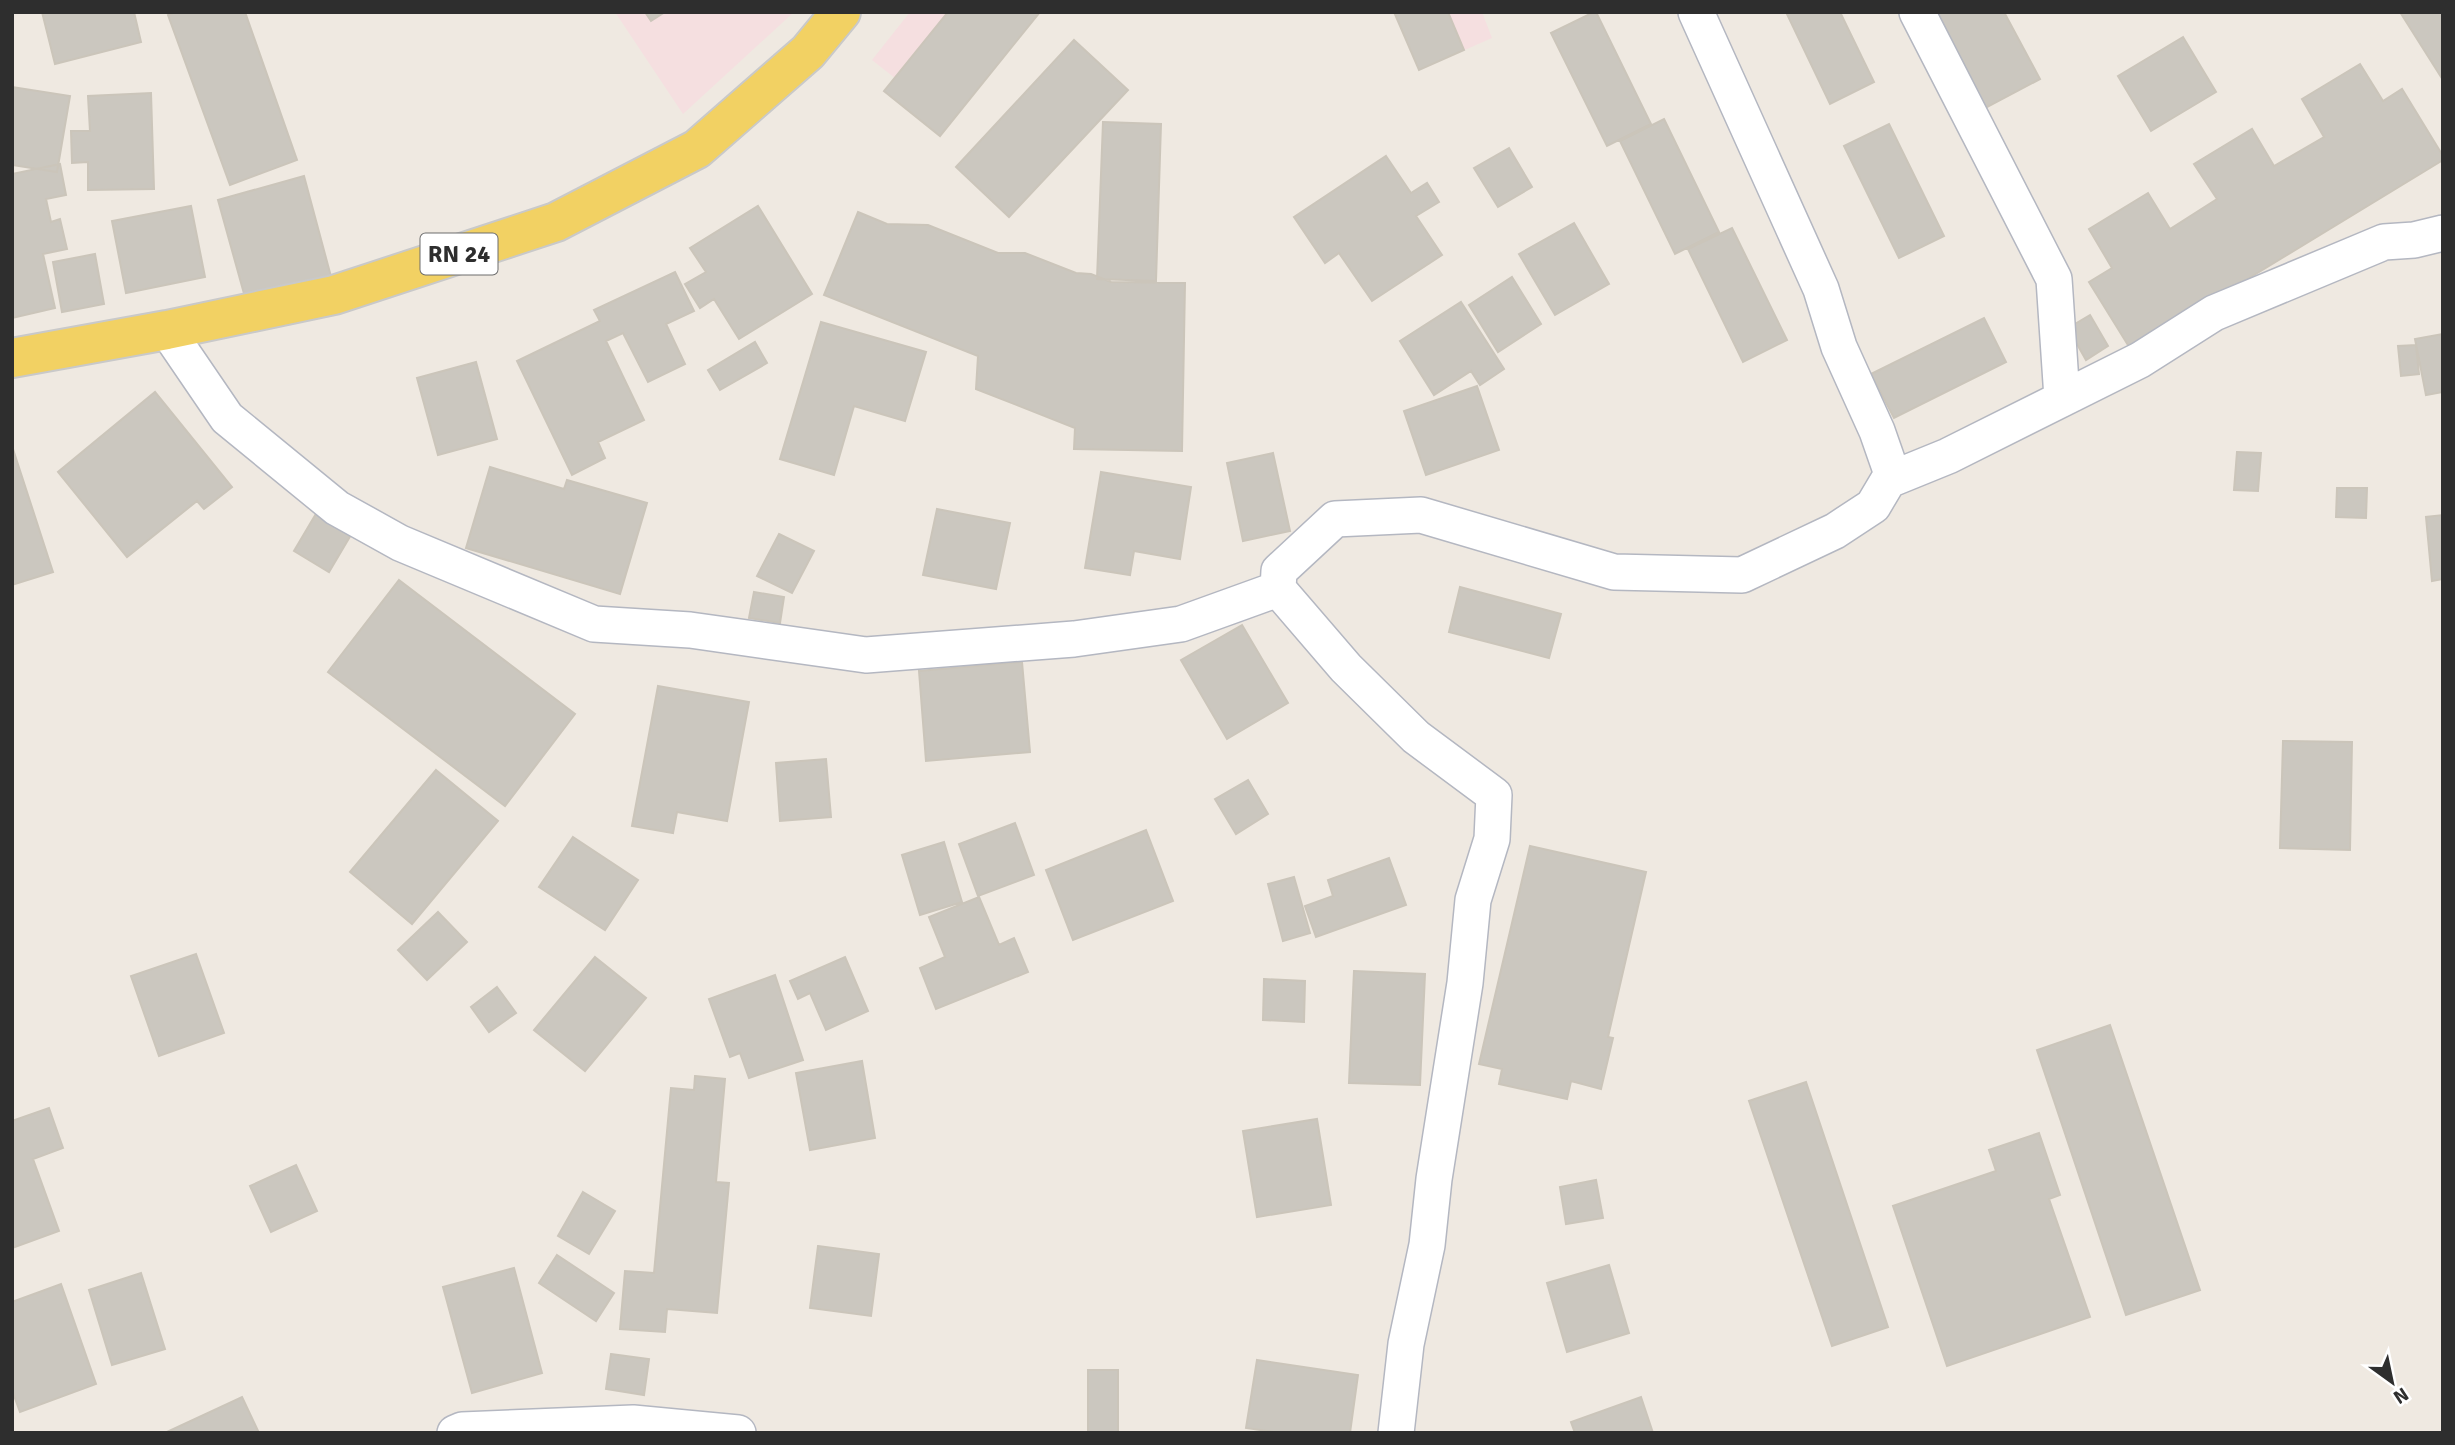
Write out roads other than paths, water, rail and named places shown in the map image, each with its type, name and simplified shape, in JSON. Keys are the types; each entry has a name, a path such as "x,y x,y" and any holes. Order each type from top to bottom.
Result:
{"main road":[{"name":"RN 24","path":"12,358 167,330 334,295 556,222 697,149 808,52 841,12"}],"street":[{"path":"1396,1433 1406,1344 1427,1245 1434,1179 1465,984 1473,900 1492,839 1494,795 1416,737 1346,668 1278,589 1279,572 1335,519 1422,515 1614,572 1742,575 1845,524 1873,506 1892,474 1877,431 1839,347 1821,289 1696,12"},
{"path":"1917,12 2054,279 2062,398"},
{"path":"1889,480 1948,456 2140,360 2214,313 2385,242 2414,240 2443,233"},
{"path":"167,330 228,418 337,508 400,543 594,624 691,630 866,655 1074,639 1181,624 1278,589"},
{"path":"455,1433 461,1430 633,1423 738,1433"}]}
